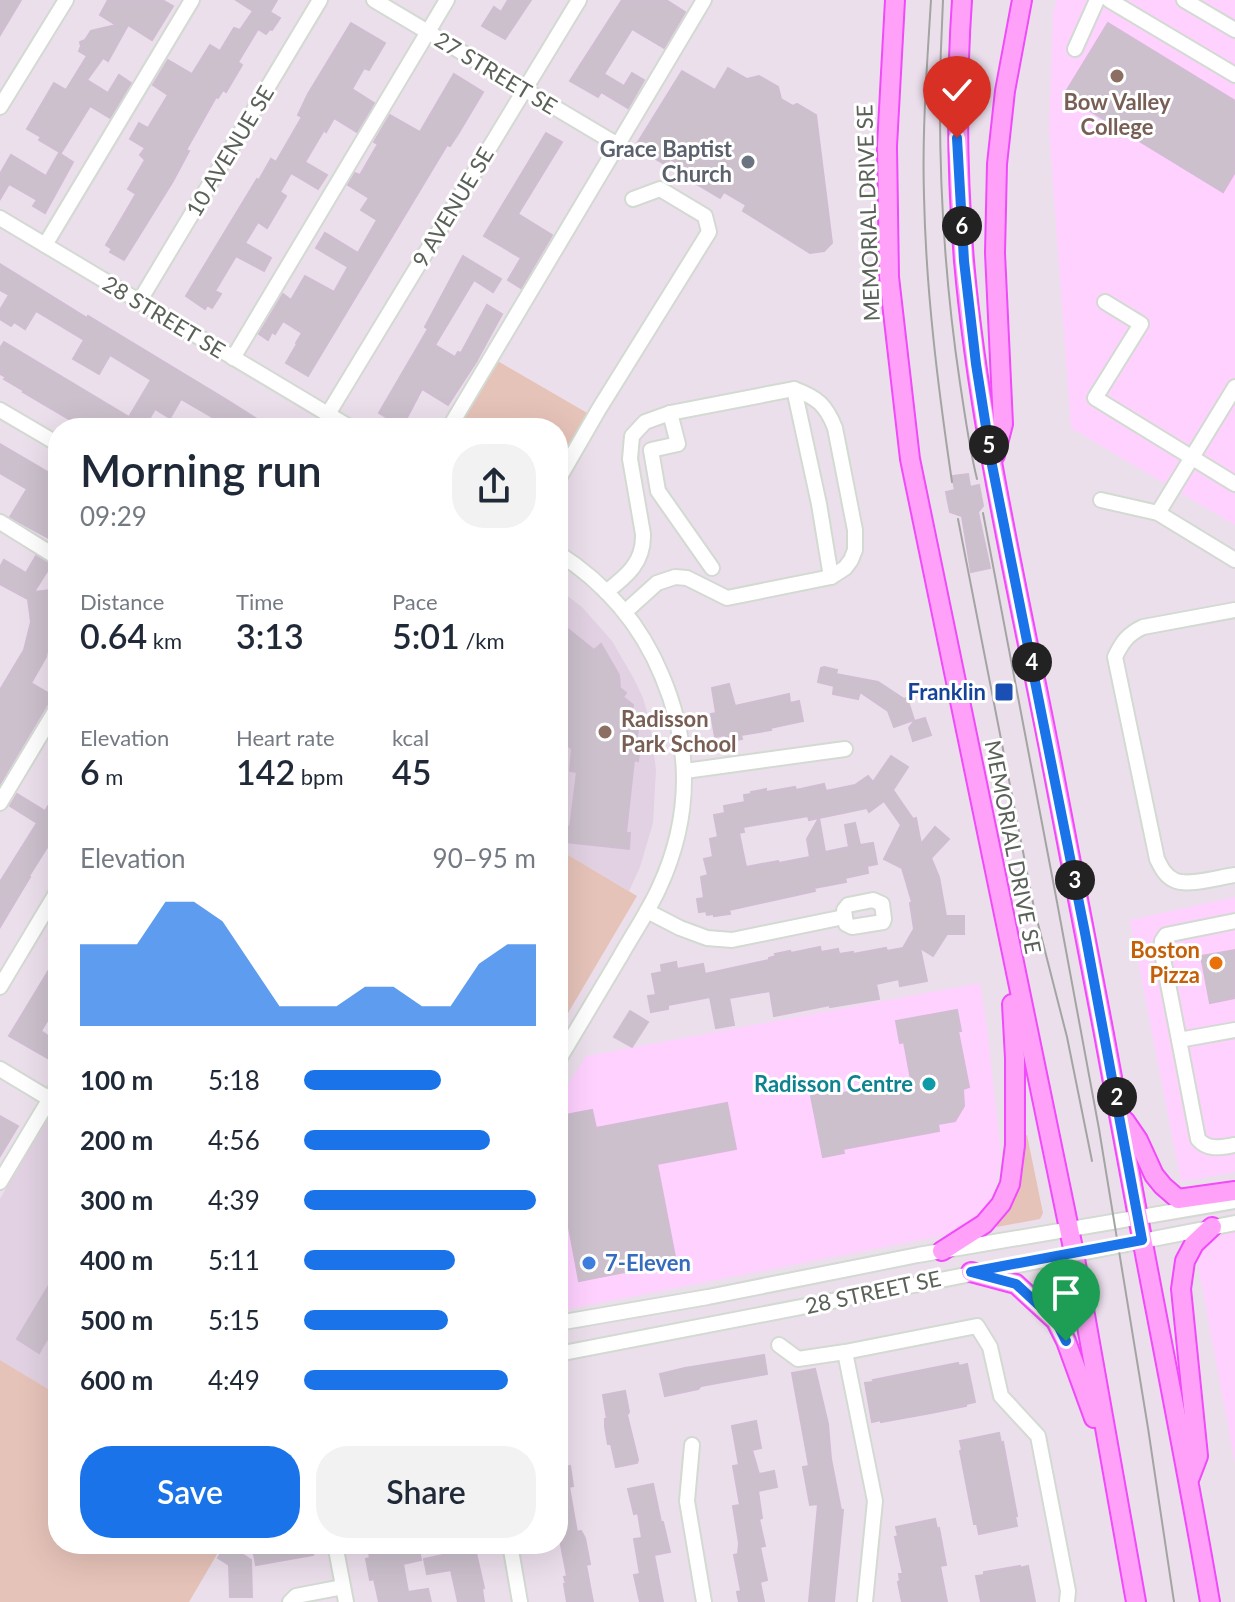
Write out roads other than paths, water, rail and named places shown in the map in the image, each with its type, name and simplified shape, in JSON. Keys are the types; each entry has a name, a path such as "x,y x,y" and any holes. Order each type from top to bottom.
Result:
{"main road":[{"name":"MEMORIAL DRIVE SE","path":"895,0 887,146 889,277 910,459 1074,1253 1136,1602"},
{"path":"962,0 957,138 964,261 976,364 992,465 1190,1480 1210,1602"},
{"path":"992,465 1003,424 995,253 997,164 1005,91 1022,0"},
{"path":"942,1251 984,1224 1001,1204 1012,1176 1015,1058 1011,991 1015,974"},
{"path":"1120,1115 1138,1140 1154,1175 1178,1199 1235,1191"},
{"path":"1190,1480 1198,1456 1181,1289 1185,1261 1194,1244 1212,1227"},
{"path":"971,1272 1016,1284 1056,1321 1111,1464"}],"street":[{"path":"0,107 66,0"},
{"path":"45,245 192,0"},
{"name":"10 AVENUE SE","path":"139,302 320,0"},
{"name":"27 STREET SE","path":"374,0 618,145"},
{"path":"233,358 447,0"},
{"name":"9 AVENUE SE","path":"328,414 579,0"},
{"path":"455,418 704,0"},
{"path":"1075,49 1097,0"},
{"path":"1109,0 1235,75"},
{"path":"1184,0 1235,30"},
{"path":"568,463 709,232 705,216 660,189 633,199"},
{"name":"28 STREET SE","path":"0,218 335,418"},
{"path":"1105,302 1141,324 1095,398 1235,484"},
{"path":"1158,513 1235,387"},
{"path":"794,389 831,577"},
{"path":"606,592 637,564 643,546 630,459 632,436 645,422 670,413 794,389 821,402 835,428 855,530 855,550 845,568 831,577 727,598 687,578 675,577 657,583 626,611"},
{"path":"0,410 48,438"},
{"path":"670,413 678,444 651,450 658,491 712,568"},
{"path":"1101,500 1158,513 1235,560"},
{"path":"0,522 48,552"},
{"path":"568,561 626,611 648,646 665,683 680,736 685,771 681,817 664,876 647,911 568,1044"},
{"path":"1235,610 1143,627 1125,638 1115,657 1157,859 1164,872 1176,881 1196,882 1235,875"},
{"path":"0,803 48,723"},
{"path":"685,771 845,749"},
{"path":"0,987 48,907"},
{"path":"647,911 707,938 732,940 844,917"},
{"path":"1235,921 1166,935 1161,948 1198,1139 1202,1144 1215,1148 1235,1145"},
{"path":"1179,1040 1235,1030"},
{"path":"0,1069 48,1097"},
{"path":"0,1182 48,1110"},
{"name":"28 STREET SE","path":"568,1321 942,1251 1235,1201"},
{"name":"28 STREET SE","path":"568,1352 1235,1223"},
{"path":"779,1345 798,1359 977,1326 990,1347 1001,1396 1038,1436 1068,1591 1067,1602"},
{"path":"845,1352 875,1501 865,1602"},
{"path":"692,1445 687,1501 704,1602"},
{"path":"290,1602 296,1596 345,1594 337,1554"},
{"path":"512,1554 520,1602"}],"tram line":[{"path":"931,0 924,123 925,232 934,339 952,482"},
{"path":"943,0 940,144 944,240 960,383 977,479"},
{"path":"983,513 1099,1129 1174,1602"},
{"path":"958,519 1034,908 1067,1037 1092,1161"}],"place":[{"name":"Bow Valley College","path":"1117,76"},
{"name":"Grace Baptist Church","path":"748,162"},
{"name":"Franklin","path":"1004,692"},
{"name":"Radisson Park School","path":"605,732"},
{"name":"Boston Pizza","path":"1216,963"},
{"name":"Radisson Centre","path":"929,1084"},
{"name":"7-Eleven","path":"589,1263"}]}
